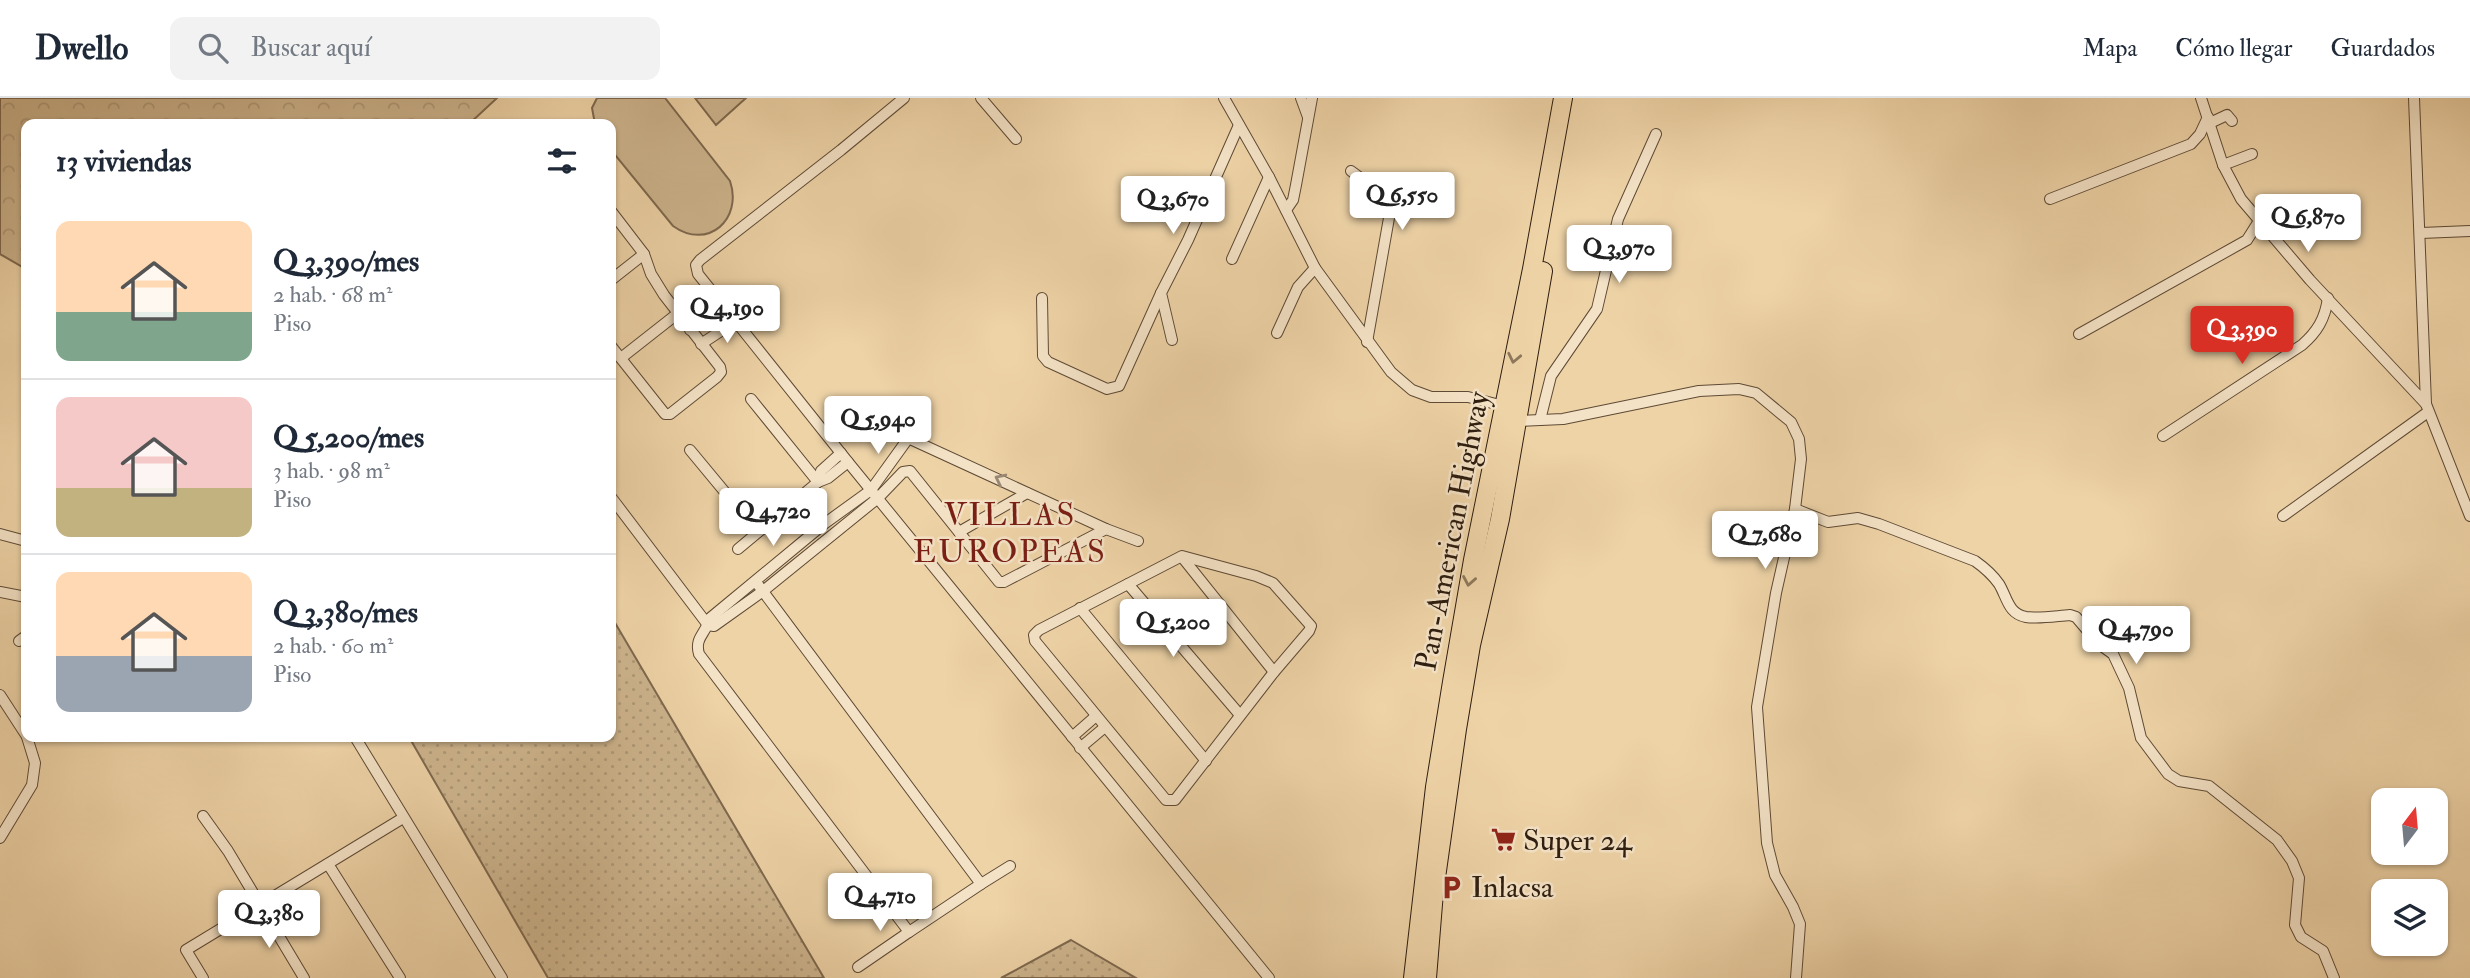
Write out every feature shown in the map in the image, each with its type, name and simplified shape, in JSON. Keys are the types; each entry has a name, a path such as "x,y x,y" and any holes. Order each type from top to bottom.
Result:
{"highway":[{"name":"Pan-American Highway","path":"1416,978 1442,739 1473,560 1563,98"},
{"name":"Pan-American Highway","path":"1416,978 1434,892 1471,645 1518,421 1574,98"},
{"path":"1496,443 1497,468 1485,527 1488,529 1498,526"}],"street":[{"path":"904,98 700,260 696,265 698,274 1269,978"},
{"path":"981,98 1016,139"},
{"path":"1224,98 1269,177 1315,268 1391,372 1412,390 1431,397 1468,397 1504,406"},
{"path":"1301,98 1308,117"},
{"path":"1286,210 1293,200 1312,98"},
{"path":"2201,98 2224,165 2241,199 2427,408"},
{"path":"2414,98 2427,408 2470,516"},
{"path":"2050,199 2191,144 2209,120 2227,115 2232,121"},
{"path":"1042,299 1042,356 1048,362 1095,383 1114,389 1119,386 1240,125"},
{"path":"1539,420 1554,371 1597,309 1618,219 1656,134"},
{"path":"2224,165 2252,154"},
{"path":"1351,171 1392,201 1367,342"},
{"path":"1233,259 1269,177"},
{"path":"616,218 644,254 652,275 677,314 720,367 720,372 668,414 663,413 616,352"},
{"path":"2079,334 2247,240 2259,221"},
{"path":"2421,233 2470,231"},
{"path":"616,275 644,254"},
{"path":"1276,333 1298,287 1315,268"},
{"path":"1161,293 1172,340"},
{"path":"2163,436 2309,340 2322,322 2328,298"},
{"path":"690,330 724,305"},
{"path":"621,358 677,314"},
{"path":"701,344 736,321"},
{"path":"1518,421 1563,419 1699,391 1738,389 1756,393 1791,422 1799,439 1801,459 1795,509 1776,593 1757,707 1767,843 1775,876 1800,924 1796,978"},
{"path":"751,399 818,482"},
{"path":"2283,516 2427,408"},
{"path":"616,504 708,625 714,626 811,552 874,494 888,468 925,415"},
{"path":"908,438 1106,529 1138,541"},
{"path":"690,450 758,532"},
{"path":"818,482 821,471 841,453"},
{"path":"738,549 818,482 828,478 848,462"},
{"path":"888,468 898,477"},
{"path":"909,932 699,654 697,642 709,619 824,524 874,494 903,471 910,471 994,579 1001,583 1106,529"},
{"path":"959,532 1027,493"},
{"path":"1795,509 1828,522 1858,519 1879,524 1975,561 1989,571 2001,587 2010,608 2017,614 2026,617 2077,617 2099,644 2113,654 2129,688 2141,738 2168,774 2179,780 2209,786 2277,840 2292,861 2299,878 2295,925 2301,937 2323,951 2334,978"},
{"path":"0,534 21,540"},
{"path":"802,544 811,552"},
{"path":"1182,556 1274,672"},
{"path":"1182,556 1273,583 1311,626 1309,632 1274,672 1175,800 1170,802 1035,641 1034,635 1039,630 1128,584 1182,556"},
{"path":"756,582 981,884"},
{"path":"1128,584 1240,715"},
{"path":"0,592 21,596"},
{"path":"1080,608 1206,761"},
{"path":"0,695 21,727"},
{"path":"1072,737 1096,716"},
{"path":"1080,748 1105,727"},
{"path":"0,838 32,785 35,763 29,742"},
{"path":"358,742 502,978"},
{"path":"203,816 228,851 304,978"},
{"path":"203,978 186,950 403,818"},
{"path":"328,863 400,978"},
{"path":"858,967 1010,866"}],"green space":[{"path":"0,98 497,98 474,119 21,119 21,266 0,254"},
{"path":"597,98 665,98 730,181 732,208 727,219 710,233 698,235 686,233 673,226 616,156 616,119 594,119 592,108"},
{"path":"695,98 746,98 716,125"},
{"path":"616,624 824,978 548,978 412,742 616,742"},
{"path":"1071,940 1136,978 1001,978"}],"place":[{"name":"Super 24","path":"1503,840"},
{"name":"Inlacsa","path":"1451,887"}],"district":[{"name":"VILLAS EUROPEAS","path":"1010,532"}]}
